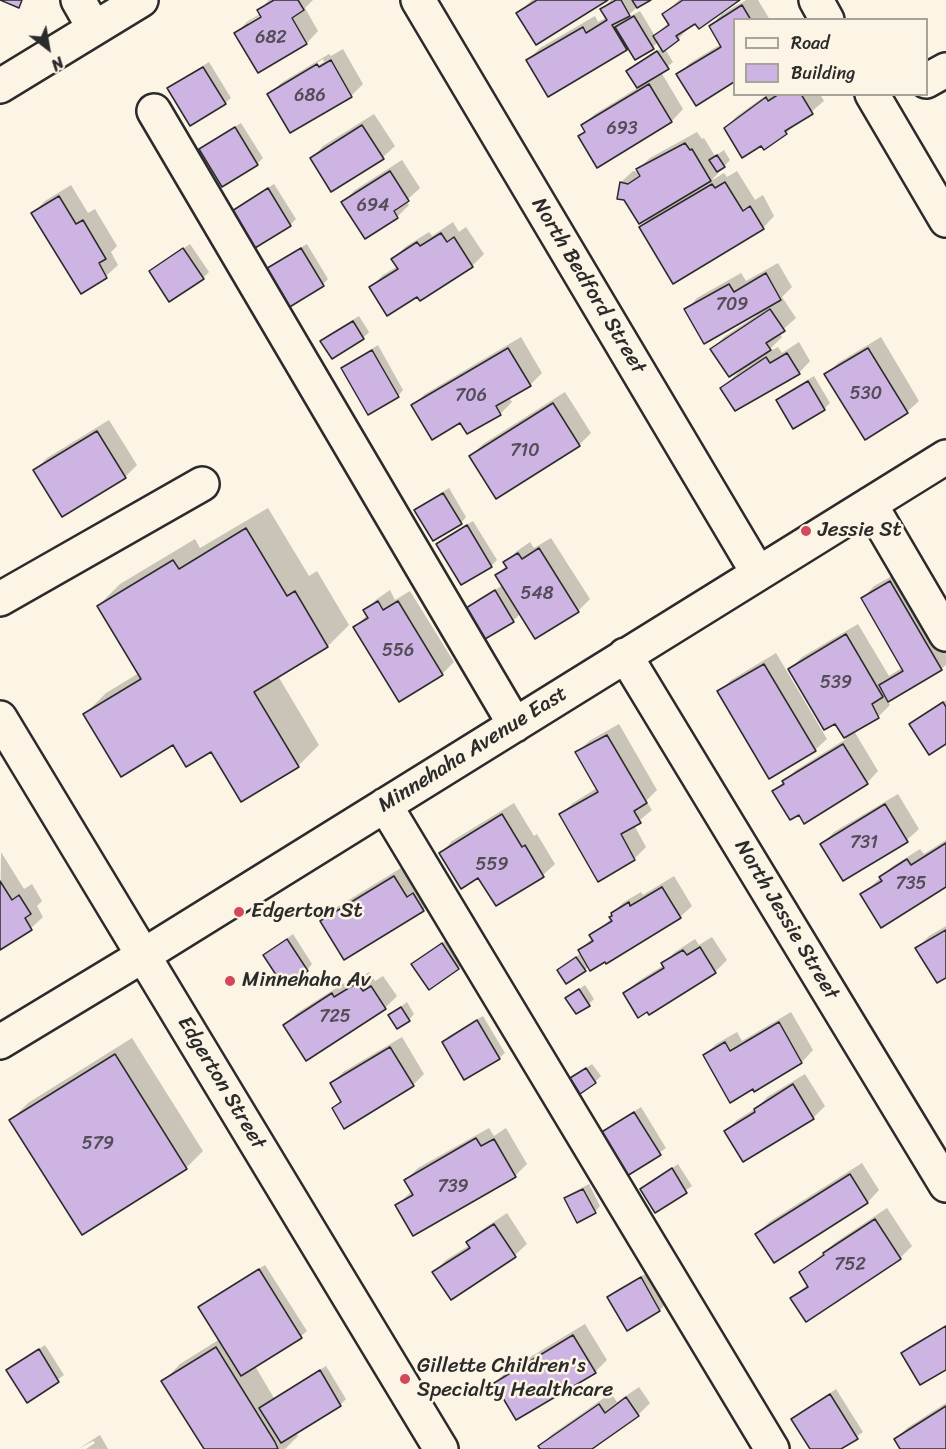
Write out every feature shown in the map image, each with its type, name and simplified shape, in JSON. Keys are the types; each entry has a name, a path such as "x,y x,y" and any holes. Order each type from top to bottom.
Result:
{"street":[{"path":"78,0 94,28"},
{"path":"0,86 141,0"},
{"name":"North Bedford Street","path":"418,0 758,573"},
{"path":"816,0 826,18"},
{"path":"928,80 946,69"},
{"path":"885,99 946,218"},
{"path":"154,111 515,725"},
{"name":"Minnehaha Avenue East","path":"0,1042 946,457"},
{"path":"0,599 202,484"},
{"path":"870,504 946,634"},
{"name":"North Jessie Street","path":"625,655 946,1185"},
{"name":"Edgerton Street","path":"0,718 144,955 434,1447"},
{"path":"385,805 772,1449"}],"building":[{"path":"0,0 22,0 19,8"},
{"path":"274,0 298,0 304,10 292,18 307,44 258,73 234,33 261,17 257,10"},
{"path":"537,0 608,0 536,45 516,13"},
{"path":"616,0 621,0 630,16 612,25 627,50 548,97 526,60 583,27 586,33 607,20 600,9"},
{"path":"632,0 651,0 637,8"},
{"path":"683,0 740,0 699,29 695,24 676,36 679,40 663,52 653,36 669,25 662,14"},
{"path":"742,5 750,18 733,18 733,83 696,106 676,74 721,47 709,26"},
{"path":"634,16 654,49 635,60 615,27"},
{"path":"657,51 669,69 637,88 626,71"},
{"path":"331,60 352,97 290,133 267,94 317,64 319,67"},
{"path":"203,67 226,104 190,126 167,88"},
{"path":"649,84 672,122 597,168 578,136 585,132 581,125"},
{"path":"776,96 802,96 813,114 785,131 787,134 764,150 761,146 742,158 724,128 766,97 768,101"},
{"path":"362,125 384,159 331,192 310,158"},
{"path":"235,127 258,165 222,187 199,149"},
{"path":"685,143 690,150 692,149 711,181 639,224 624,200 617,199 620,182 628,184 640,176 636,169"},
{"path":"717,155 725,167 717,172 709,160"},
{"path":"390,171 409,201 394,211 398,218 365,239 341,202"},
{"path":"725,182 743,211 750,206 764,229 673,284 639,227 712,184 715,188"},
{"path":"268,188 291,226 255,248 232,211"},
{"path":"59,196 76,224 83,220 106,259 99,263 107,278 81,294 31,213"},
{"path":"441,233 447,242 454,237 473,267 420,301 417,297 387,316 369,287 398,269 391,259 417,242 420,246"},
{"path":"183,248 204,279 169,302 149,271"},
{"path":"301,248 324,286 288,308 264,270"},
{"path":"766,273 781,300 704,344 684,309 729,284 734,292"},
{"path":"770,309 785,331 766,343 771,350 729,377 710,349"},
{"path":"353,321 364,339 332,359 320,341"},
{"path":"508,348 531,386 496,406 501,415 467,434 460,423 432,440 411,405"},
{"path":"868,348 908,413 865,440 824,374"},
{"path":"372,350 399,397 368,415 341,368"},
{"path":"787,353 800,374 735,411 720,388 766,357 770,363"},
{"path":"808,381 825,410 793,429 776,400"},
{"path":"553,403 580,446 496,499 469,456"},
{"path":"97,431 126,478 62,517 33,470"},
{"path":"443,493 462,524 433,541 414,510"},
{"path":"467,525 492,567 461,585 436,544"},
{"path":"246,528 287,596 295,591 328,647 254,692 299,767 241,802 211,752 186,767 173,745 121,777 83,714 141,679 97,606 173,560 179,569"},
{"path":"539,548 579,612 535,639 495,575 507,568 503,562 518,553 522,559"},
{"path":"890,581 942,670 888,702 879,685 903,671 861,598"},
{"path":"495,590 514,622 485,639 466,608"},
{"path":"378,601 383,610 398,601 443,675 399,702 353,627 368,618 363,610"},
{"path":"846,634 883,697 872,704 879,718 844,738 835,724 824,730 788,669"},
{"path":"764,664 816,751 769,779 717,691"},
{"path":"943,702 946,707 946,744 929,755 909,724"},
{"path":"607,735 647,803 634,811 641,823 621,834 635,860 598,882 559,814 598,792 575,752"},
{"path":"843,744 868,784 804,824 799,815 790,820 772,791 784,784 782,781"},
{"path":"885,804 908,842 843,881 820,844"},
{"path":"502,814 522,847 525,845 544,877 496,906 478,878 461,889 439,853"},
{"path":"946,843 946,887 881,928 860,894 882,881 879,877 907,859 911,865"},
{"path":"394,876 407,897 413,893 424,911 344,960 320,921"},
{"path":"0,881 12,900 19,895 31,914 25,918 32,930 0,950"},
{"path":"662,887 681,918 606,964 605,962 590,971 578,950 593,941 589,935 612,921 609,917 612,916 611,913 629,902 630,906"},
{"path":"946,930 946,978 937,983 915,948"},
{"path":"287,939 308,971 284,987 263,955"},
{"path":"442,943 459,969 429,990 411,964"},
{"path":"700,947 716,973 649,1015 647,1012 638,1018 623,993 664,968 661,963 683,950 687,955"},
{"path":"576,957 586,971 566,984 557,970"},
{"path":"357,983 363,991 371,986 386,1009 306,1061 283,1025 332,993 334,997"},
{"path":"579,989 590,1006 576,1014 565,998"},
{"path":"401,1007 410,1021 397,1029 388,1015"},
{"path":"477,1020 500,1059 464,1080 442,1042"},
{"path":"779,1022 802,1063 754,1092 753,1089 730,1103 703,1055 725,1042 730,1051"},
{"path":"390,1047 414,1086 344,1129 332,1108 341,1102 330,1083"},
{"path":"115,1054 187,1169 82,1235 9,1120"},
{"path":"586,1068 596,1083 580,1094 570,1078"},
{"path":"793,1084 814,1119 743,1162 724,1131"},
{"path":"634,1112 661,1155 627,1176 600,1133"},
{"path":"476,1138 481,1146 494,1139 516,1177 413,1236 395,1205 413,1195 404,1180"},
{"path":"672,1168 687,1193 655,1213 640,1189"},
{"path":"850,1174 868,1203 774,1263 755,1234"},
{"path":"583,1189 596,1213 577,1223 564,1198"},
{"path":"875,1219 901,1259 806,1322 790,1298 808,1287 799,1272 824,1255 823,1253"},
{"path":"494,1224 516,1257 451,1300 432,1272 470,1248 466,1242"},
{"path":"259,1269 302,1338 241,1376 198,1307"},
{"path":"641,1277 660,1311 627,1331 607,1297"},
{"path":"946,1326 946,1370 920,1385 901,1353"},
{"path":"573,1335 596,1373 516,1420 494,1383"},
{"path":"216,1347 278,1449 204,1449 161,1381"},
{"path":"39,1349 59,1382 27,1403 6,1370"},
{"path":"320,1370 341,1406 281,1443 259,1408"},
{"path":"830,1394 858,1439 841,1449 810,1449 791,1419"},
{"path":"626,1397 639,1416 592,1449 540,1449 538,1446 599,1404 605,1413"},
{"path":"946,1406 946,1449 900,1449 894,1439"}],"place":[{"name":"Jessie St","path":"806,531"},
{"name":"Edgerton St","path":"239,912"},
{"name":"Minnehaha Av","path":"230,981"},
{"name":"Gillette Children's Specialty Healthcare","path":"405,1379"}]}
